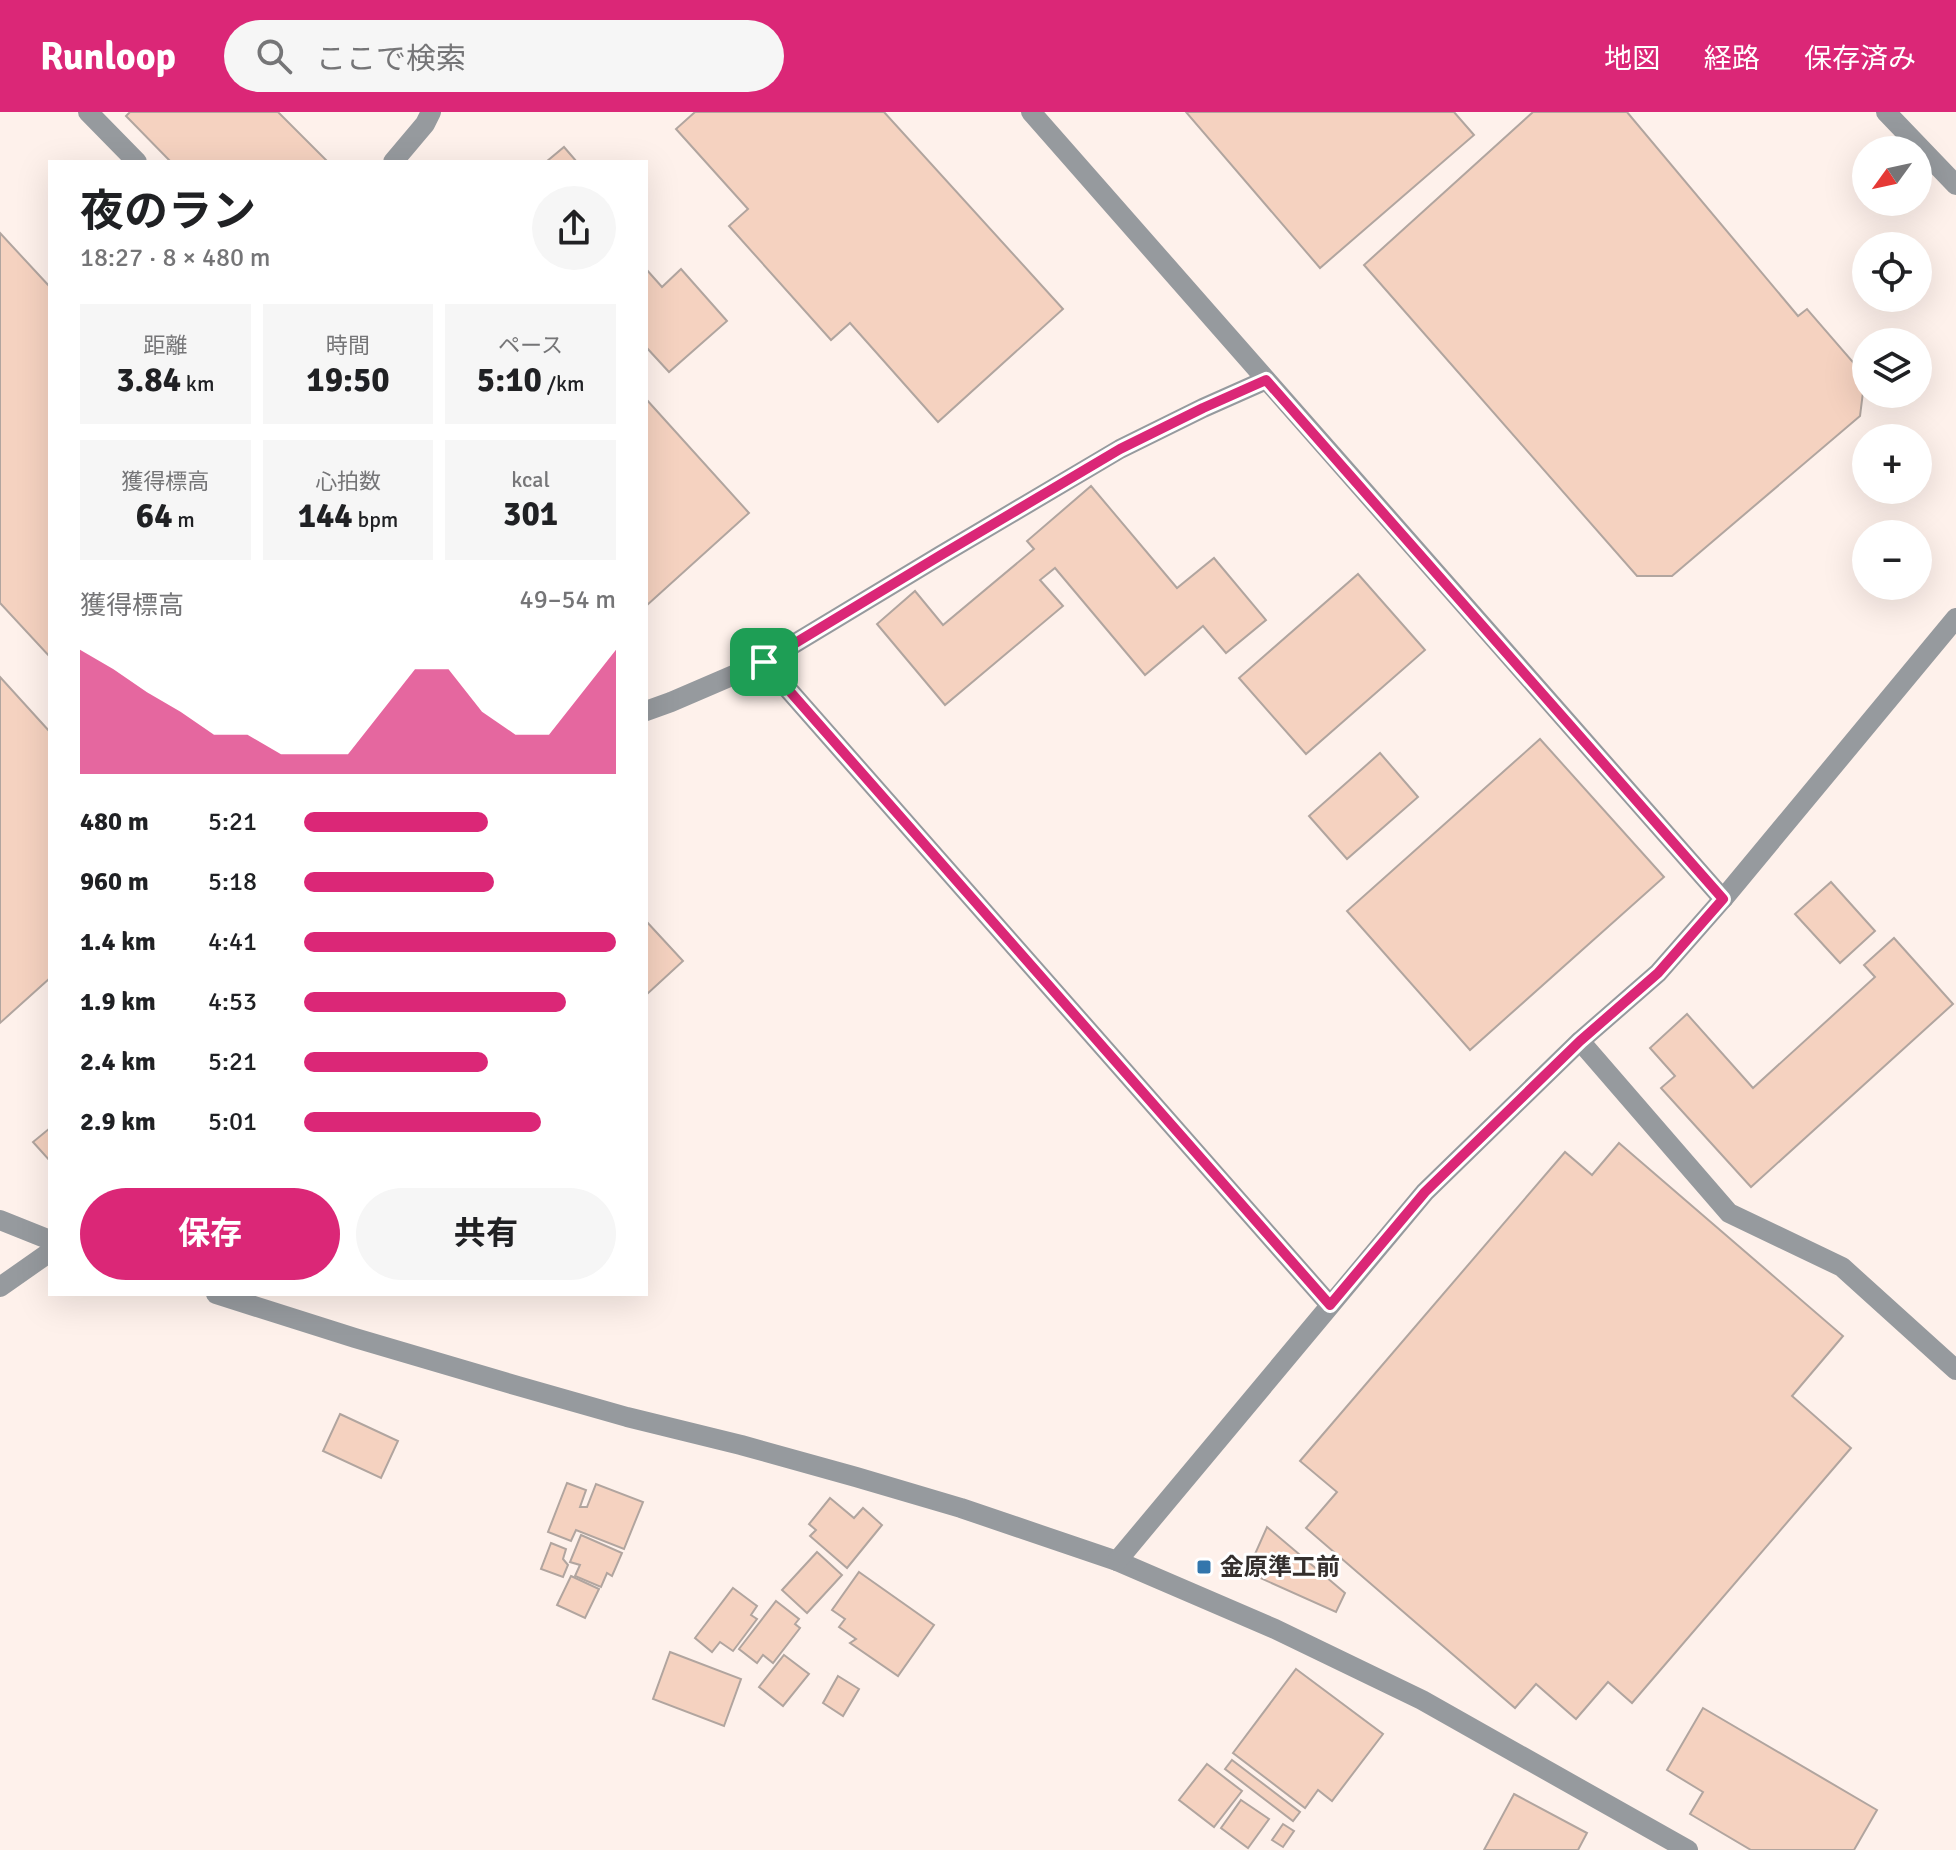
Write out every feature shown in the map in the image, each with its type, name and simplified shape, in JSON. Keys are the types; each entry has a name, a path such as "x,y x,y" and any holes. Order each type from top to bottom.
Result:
{"street":[{"path":"88,112 135,160"},
{"path":"395,160 425,124 431,112"},
{"path":"1031,112 1723,899"},
{"path":"1886,112 1956,185"},
{"path":"648,710 764,662 1120,449 1266,380"},
{"path":"1117,1561 1425,1192 1580,1041 1658,973 1956,618"},
{"path":"764,662 1330,1305"},
{"path":"1580,1041 1729,1213 1842,1267 1956,1370"},
{"path":"0,1220 48,1239"},
{"path":"0,1287 48,1253"},
{"path":"222,1296 518,1386 901,1490 1117,1561 1275,1629 1422,1700 1688,1850"}],"building":[{"path":"130,112 278,112 326,160 169,160 126,116"},
{"path":"695,112 884,112 1063,309 938,422 850,323 831,340 729,226 748,209 676,129"},
{"path":"1186,112 1454,112 1474,135 1320,268"},
{"path":"1533,112 1627,112 1798,316 1807,309 1852,361 1852,408 1861,408 1860,416 1672,576 1637,576 1364,265"},
{"path":"564,147 575,160 548,160"},
{"path":"0,233 48,285 48,655 0,603"},
{"path":"681,269 727,321 669,372 648,349 648,271 662,287"},
{"path":"648,401 749,513 648,604"},
{"path":"1091,486 1177,588 1214,558 1266,620 1226,653 1203,626 1145,675 1055,568 1040,580 1063,606 945,705 877,624 915,591 943,625 1034,549 1027,541"},
{"path":"1358,574 1425,650 1306,754 1239,678"},
{"path":"0,677 48,730 48,980 0,1023"},
{"path":"1540,739 1664,877 1470,1050 1347,911"},
{"path":"1380,753 1418,797 1347,859 1309,816"},
{"path":"1831,882 1875,931 1840,963 1795,914"},
{"path":"648,923 683,961 648,993"},
{"path":"1894,938 1953,1004 1751,1187 1661,1088 1675,1076 1650,1048 1687,1014 1753,1088 1875,977 1864,965"},
{"path":"48,1130 48,1159 33,1142"},
{"path":"1619,1143 1843,1336 1792,1396 1851,1448 1632,1703 1608,1682 1576,1719 1536,1684 1515,1708 1306,1528 1337,1492 1300,1461 1565,1152 1592,1175"},
{"path":"340,1414 398,1441 381,1478 323,1451"},
{"path":"567,1483 586,1490 580,1507 587,1507 596,1484 643,1502 624,1549 576,1530 571,1541 548,1532"},
{"path":"830,1498 854,1518 863,1508 882,1525 847,1568 810,1536 816,1530 809,1524"},
{"path":"1267,1527 1345,1593 1336,1612 1247,1572"},
{"path":"581,1535 622,1553 612,1576 607,1573 601,1587 575,1576 580,1565 570,1562"},
{"path":"551,1543 566,1549 563,1559 568,1565 563,1577 541,1569"},
{"path":"817,1552 842,1575 807,1613 782,1590"},
{"path":"859,1572 934,1625 898,1676 850,1643 856,1639 839,1627 845,1619 832,1610"},
{"path":"571,1576 599,1589 585,1618 557,1605"},
{"path":"733,1588 757,1606 751,1615 757,1619 733,1651 720,1642 712,1652 695,1638"},
{"path":"776,1601 799,1619 795,1624 800,1628 773,1663 763,1655 757,1663 739,1649"},
{"path":"670,1652 741,1679 724,1726 653,1699"},
{"path":"784,1655 809,1674 783,1706 759,1687"},
{"path":"1296,1669 1383,1734 1332,1801 1318,1790 1305,1808 1233,1753"},
{"path":"838,1676 859,1689 843,1716 823,1703"},
{"path":"1703,1708 1877,1810 1854,1850 1751,1850 1690,1814 1703,1792 1667,1770"},
{"path":"1232,1760 1300,1812 1293,1821 1225,1769"},
{"path":"1207,1764 1242,1791 1214,1827 1179,1800"},
{"path":"1514,1794 1587,1833 1578,1850 1484,1850"},
{"path":"1241,1800 1269,1819 1248,1848 1221,1828"},
{"path":"1283,1824 1294,1831 1283,1847 1272,1840"}],"place":[{"name":"金原準工前","path":"1204,1567"}],"route":[{"path":"1266,380 1723,899 1658,973 1580,1041 1425,1192 1330,1305 764,662 1120,449 1266,380"}]}
